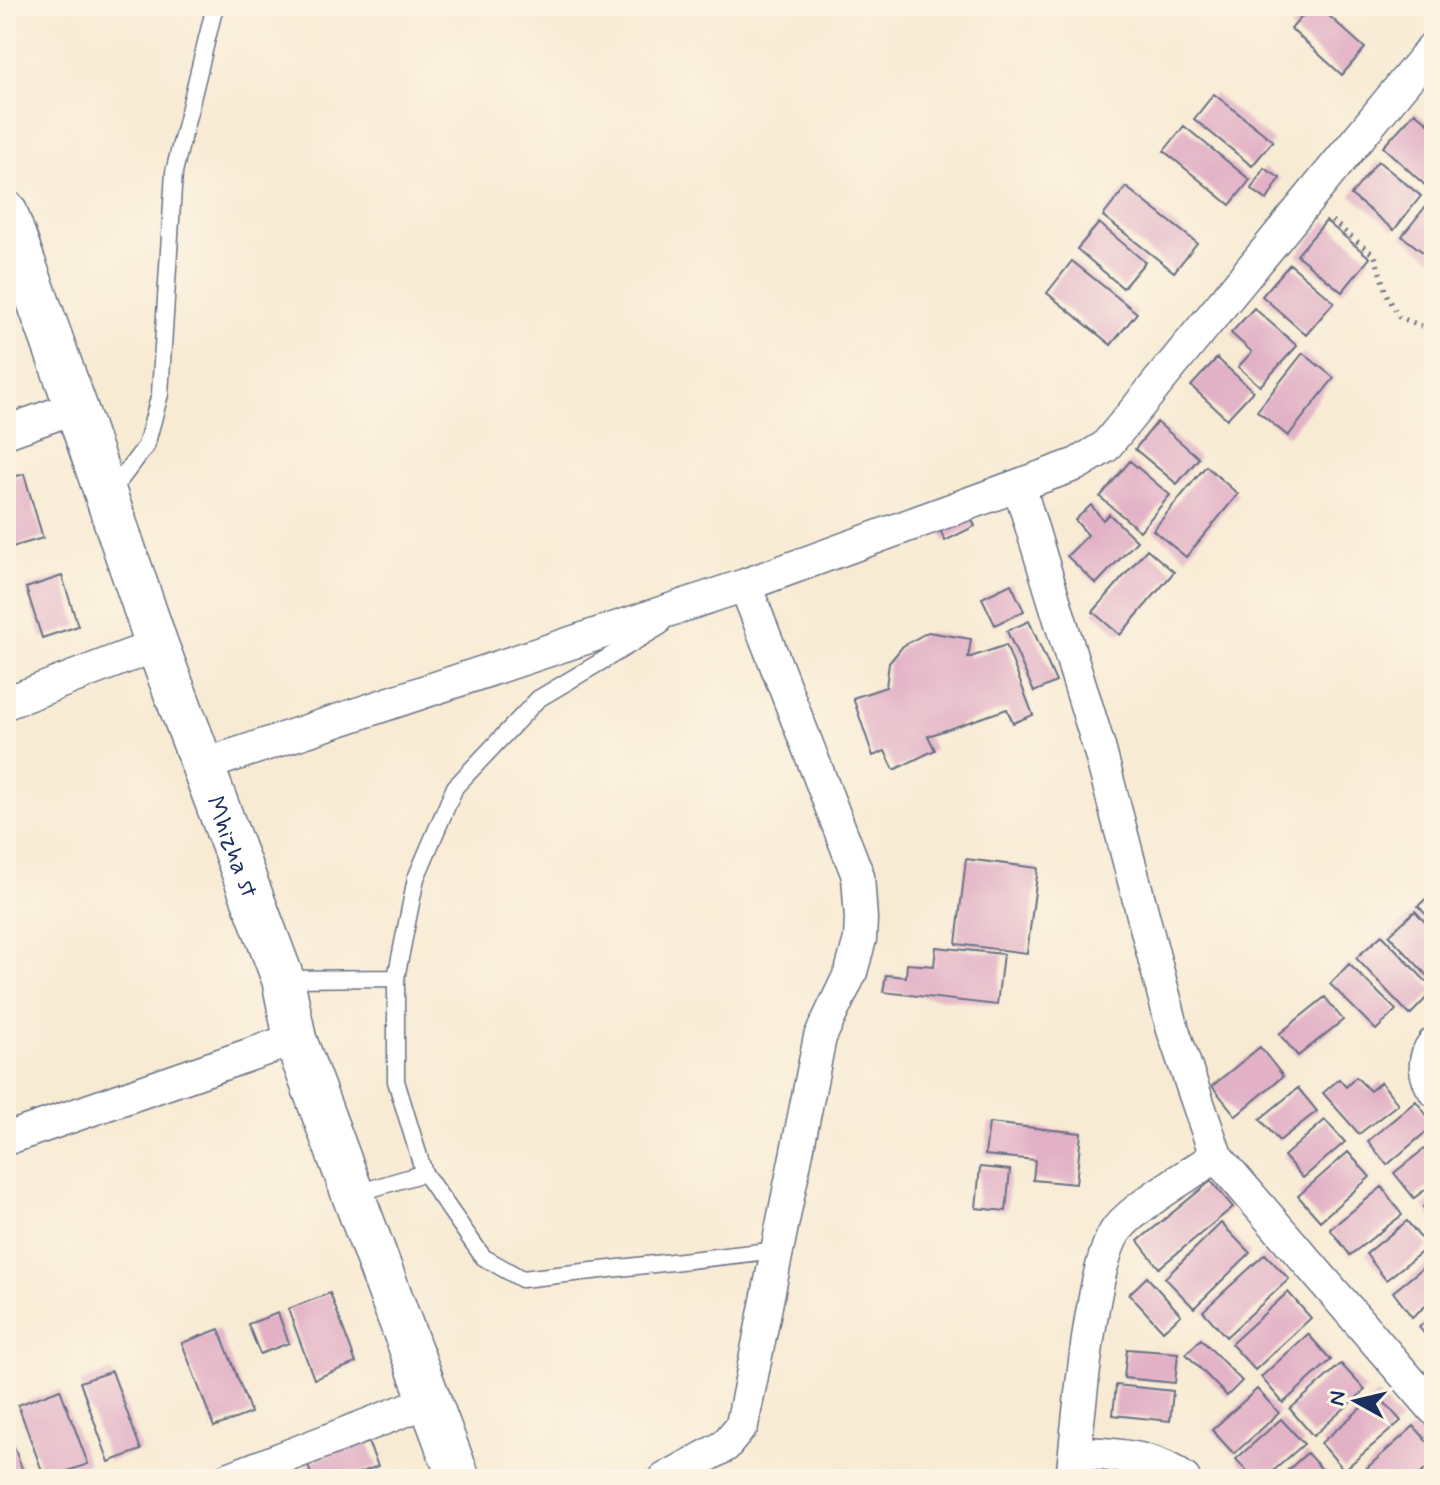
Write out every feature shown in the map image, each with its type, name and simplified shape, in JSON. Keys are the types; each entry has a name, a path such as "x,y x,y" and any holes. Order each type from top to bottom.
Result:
{"street":[{"path":"201,766 745,585 1077,464 1105,447 1434,46"},
{"name":"Mhizha st","path":"6,212 157,645 283,979 295,1039 459,1479"},
{"path":"6,432 76,407"},
{"path":"1019,486 1099,747 1173,1030 1216,1156 1434,1409"},
{"path":"665,1479 725,1446 742,1425 820,1037 854,964 860,939 858,876 745,585"},
{"path":"6,703 157,645"},
{"path":"11,1142 295,1039"},
{"path":"1434,1043 1427,1052 1425,1068 1434,1090"},
{"path":"1184,1479 1159,1464 1143,1459 1074,1465 1091,1324 1110,1241 1126,1220 1216,1156"},
{"path":"228,1479 429,1401"}],"lane":[{"path":"107,498 146,446 160,394 174,172 215,6"},
{"path":"713,596 538,699 455,787 416,878 396,978 396,1081 424,1173 483,1257 522,1279 778,1250"},
{"path":"283,979 396,978"},
{"path":"352,1194 424,1173"}],"path":[{"path":"1307,200 1375,256 1386,293 1399,317 1434,331"}],"building":[{"path":"1311,6 1318,6 1365,48 1342,75 1291,29"},
{"path":"1214,94 1273,141 1252,166 1194,119"},
{"path":"1415,112 1434,128 1434,179 1427,187 1383,147"},
{"path":"1184,126 1250,180 1230,205 1164,151"},
{"path":"1378,161 1421,196 1394,230 1351,195"},
{"path":"1264,168 1280,178 1267,200 1251,189"},
{"path":"1126,187 1197,243 1174,272 1103,216"},
{"path":"1434,196 1434,256 1432,259 1402,236"},
{"path":"1326,221 1370,258 1342,292 1297,255"},
{"path":"1099,223 1145,262 1123,288 1077,249"},
{"path":"1072,261 1137,313 1111,345 1047,293"},
{"path":"1290,264 1334,302 1306,335 1262,296"},
{"path":"1254,308 1297,346 1260,386 1238,367 1252,352 1231,333"},
{"path":"1303,353 1334,378 1288,436 1257,411"},
{"path":"1217,358 1253,391 1227,419 1191,386"},
{"path":"1157,422 1199,458 1177,484 1135,449"},
{"path":"1130,461 1170,495 1140,531 1100,497"},
{"path":"1206,466 1238,494 1186,557 1153,530"},
{"path":"24,474 43,538 9,548 6,539 6,479"},
{"path":"1091,505 1103,520 1109,514 1137,541 1096,584 1067,556 1088,535 1075,520"},
{"path":"968,511 975,526 945,541 938,525"},
{"path":"1147,549 1174,572 1120,635 1093,612"},
{"path":"62,576 78,626 42,638 26,588"},
{"path":"1011,584 1024,611 995,625 982,598"},
{"path":"6,616 13,635 6,637"},
{"path":"1029,621 1056,682 1034,692 1007,631"},
{"path":"928,632 971,639 968,658 1006,645 1033,715 1013,723 1007,709 928,736 935,750 894,770 885,751 873,756 853,698 886,687 889,663 903,646"},
{"path":"966,859 1038,868 1027,953 956,944"},
{"path":"1434,891 1434,923 1418,906"},
{"path":"1415,911 1434,932 1434,983 1389,935"},
{"path":"1382,935 1434,990 1410,1015 1356,958"},
{"path":"936,947 1003,954 997,1005 883,992 886,975 906,977 907,964 934,966"},
{"path":"1349,964 1396,1010 1376,1030 1330,984"},
{"path":"1325,997 1343,1020 1298,1056 1279,1034"},
{"path":"1260,1047 1283,1076 1236,1116 1212,1086"},
{"path":"1356,1077 1370,1091 1381,1082 1398,1104 1359,1134 1323,1093 1339,1079 1346,1087"},
{"path":"1298,1088 1317,1111 1279,1141 1260,1119"},
{"path":"1416,1101 1434,1125 1387,1165 1368,1141"},
{"path":"1325,1120 1345,1142 1303,1178 1284,1156"},
{"path":"989,1123 1081,1133 1076,1184 1033,1180 1035,1160 985,1155"},
{"path":"1434,1141 1434,1183 1414,1198 1394,1173"},
{"path":"1348,1152 1370,1177 1320,1221 1298,1196"},
{"path":"980,1167 1010,1170 1006,1211 976,1208"},
{"path":"1211,1181 1233,1207 1159,1268 1138,1241"},
{"path":"1382,1187 1402,1215 1350,1255 1330,1229"},
{"path":"1434,1198 1434,1221 1423,1207"},
{"path":"1407,1221 1428,1247 1386,1280 1366,1254"},
{"path":"1221,1223 1250,1253 1194,1308 1165,1278"},
{"path":"1265,1254 1289,1279 1226,1337 1203,1311"},
{"path":"1434,1259 1434,1299 1412,1317 1393,1292"},
{"path":"1147,1277 1181,1315 1163,1331 1129,1294"},
{"path":"1288,1292 1311,1318 1255,1370 1231,1344"},
{"path":"330,1293 356,1363 314,1379 288,1309"},
{"path":"278,1313 289,1343 260,1354 248,1324"},
{"path":"1434,1315 1434,1346 1419,1327"},
{"path":"219,1329 251,1413 214,1427 182,1343"},
{"path":"1308,1334 1331,1360 1283,1403 1261,1377"},
{"path":"1201,1339 1242,1381 1227,1396 1186,1354"},
{"path":"1127,1349 1178,1353 1175,1383 1124,1378"},
{"path":"1341,1364 1365,1390 1313,1436 1290,1409"},
{"path":"112,1371 141,1450 109,1462 80,1382"},
{"path":"1116,1385 1173,1391 1170,1421 1113,1415"},
{"path":"60,1389 88,1464 45,1479 18,1405"},
{"path":"1257,1389 1279,1413 1234,1454 1212,1430"},
{"path":"1377,1394 1401,1421 1344,1470 1321,1443"},
{"path":"1281,1419 1304,1444 1264,1479 1254,1479 1236,1459"},
{"path":"6,1426 26,1479 6,1479"},
{"path":"1414,1426 1434,1449 1434,1462 1415,1479 1366,1479 1361,1473"},
{"path":"367,1440 378,1466 343,1479 313,1479 307,1463"},
{"path":"1307,1453 1328,1476 1325,1479 1278,1479"}]}
